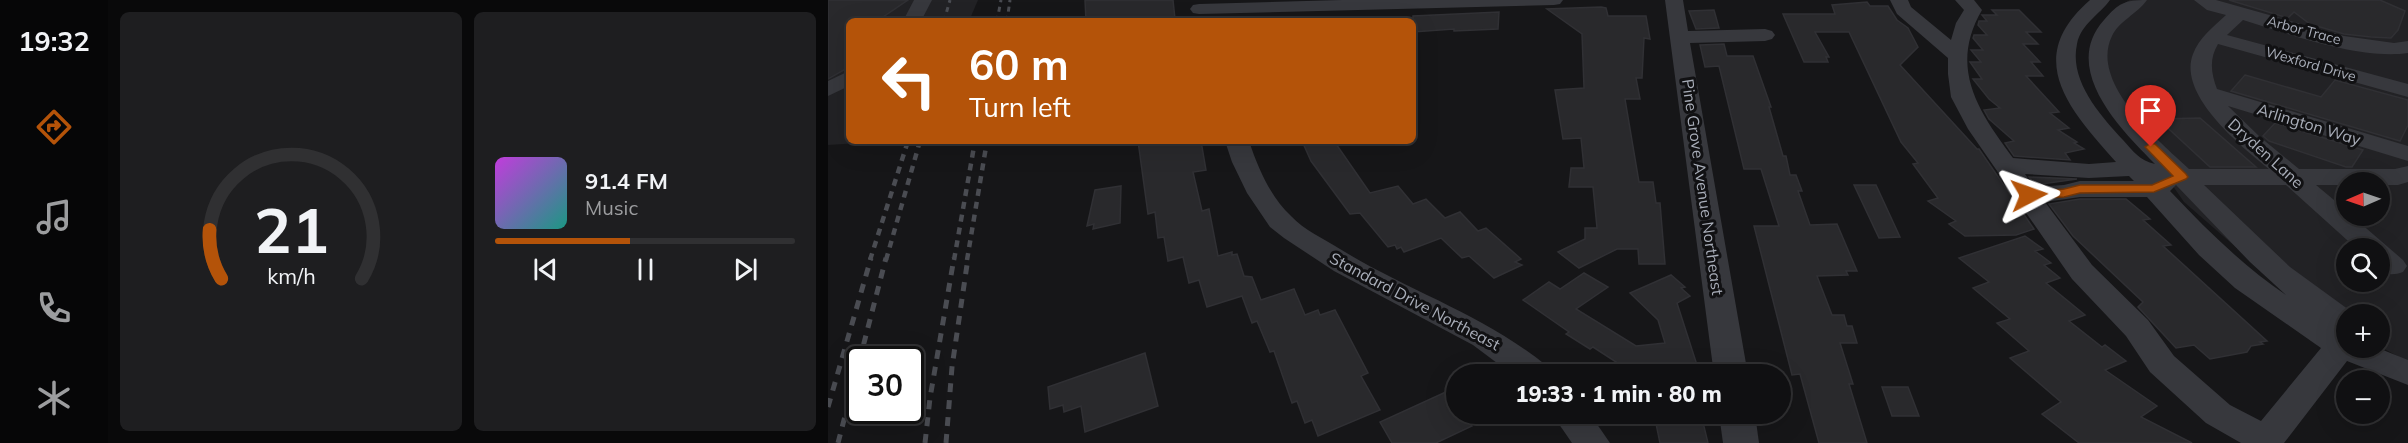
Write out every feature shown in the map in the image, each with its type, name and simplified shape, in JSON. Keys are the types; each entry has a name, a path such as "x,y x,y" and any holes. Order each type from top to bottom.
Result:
{"street":[{"path":"914,18 923,0"},
{"path":"1200,10 1554,0"},
{"name":"Pine Grove Avenue Northeast","path":"1674,0 1729,364"},
{"path":"1899,0 1903,10 1958,56"},
{"path":"1964,0 1973,10 1965,23 1958,56 1962,96 1980,129 2082,272 2137,328 2162,364 2218,414 2266,440 2336,345"},
{"path":"2101,0 2088,10 2067,36 2065,54 2067,70 2076,95 2090,118 2209,249 2245,280 2336,331"},
{"path":"2138,0 2117,17 2099,43 2098,59 2101,75 2111,98 2125,119 2181,177 2279,275 2315,303 2336,327"},
{"name":"Arbor Trace","path":"2203,0 2213,6 2241,7 2379,48 2407,38"},
{"path":"2241,7 2276,9"},
{"name":"Dryden Lane","path":"2241,7 2213,37 2200,60 2202,80 2209,93 2240,132 2362,238"},
{"path":"1681,37 1765,35"},
{"name":"Wexford Drive","path":"2213,37 2408,91"},
{"path":"828,90 846,79"},
{"name":"Arlington Way","path":"2209,93 2408,154"},
{"name":"Standard Drive Northeast","path":"1238,144 1256,189 1282,223 1337,262 1456,319 1513,354 1523,364"},
{"path":"2007,165 2095,180"},
{"path":"2029,195 2095,180 2181,177 2398,177 2408,173"},
{"path":"2390,352 2408,363"},
{"path":"2382,358 2408,373"},
{"path":"1578,424 1592,443"},
{"path":"1738,424 1741,443"}],"shaded area":[{"path":"828,0 978,0 970,18 846,18 846,144 828,145"},
{"path":"2130,0 2408,0 2408,362 2390,352 2390,304 2336,304 2336,310 2269,276 2184,202 2113,100 2104,39 2123,4"}],"building":[{"path":"828,0 908,0 881,18 846,18 846,69 828,79"},
{"path":"1085,0 1173,0 1175,18 1086,18"},
{"path":"2229,0 2380,0 2405,11 2398,30 2391,38 2371,37 2344,34 2310,24 2294,12 2288,18"},
{"path":"1867,2 1870,6 1888,6 1897,20 1908,28 1918,47 1900,65 1979,149 2034,229 2016,235 1965,236 1949,224 1956,221 1928,201 1938,198 1913,164 1918,163 1901,142 1849,32 1815,32 1829,57 1826,57 1828,62 1804,62 1783,14 1835,14 1832,5"},
{"path":"1606,8 1608,16 1646,16 1650,39 1644,38 1642,78 1636,78 1640,99 1625,99 1639,182 1653,182 1656,203 1660,203 1665,264 1639,264 1638,249 1617,249 1579,268 1558,252 1585,239 1585,228 1597,228 1593,187 1569,187 1571,168 1584,168 1581,138 1563,139 1555,90 1584,88 1582,34 1547,9"},
{"path":"1714,10 1719,28 1696,29 1689,11"},
{"path":"1992,10 2019,10 2041,32 2026,32 2038,44 2023,44 2040,62 2031,62 2043,76 2026,76 2059,112 2050,113 2069,128 2058,130 2084,149 2065,153 2070,160 2014,156 2005,143 2014,141 1989,119 1984,110 2000,108 1989,99 1973,79 1982,79 1970,62 1981,62 1971,50 1983,50 1973,38 1974,35 1987,35 1978,25 1979,21 1987,21 1982,15 1997,15"},
{"path":"1499,12 1498,29 1416,32 1416,18 1413,16"},
{"path":"1724,44 1727,56 1753,56 1771,107 1769,107 1783,156 1786,156 1790,175 1796,175 1802,191 1798,191 1810,225 1837,224 1857,271 1846,271 1848,275 1817,276 1832,315 1844,315 1847,326 1852,326 1857,343 1840,343 1853,384 1849,384 1867,443 1819,443 1800,374 1792,375 1754,226 1779,226 1761,169 1744,169 1719,66 1705,67 1700,45"},
{"path":"2245,75 2321,97 2335,80 2408,100 2408,125 2400,141 2231,91"},
{"path":"2200,118 2256,167 2210,167 2158,119"},
{"path":"2275,123 2363,150 2352,167 2346,167 2269,141 2263,136"},
{"path":"1138,144 1202,144 1206,170 1193,172 1202,211 1209,209 1218,256 1232,252 1232,255 1237,254 1244,276 1252,277 1261,300 1294,289 1305,315 1318,310 1320,315 1335,310 1368,373 1361,376 1380,410 1318,436 1312,420 1305,423 1297,401 1292,403 1274,351 1270,352 1257,321 1252,323 1242,296 1207,307 1199,280 1189,283 1183,257 1168,261 1164,237 1158,238 1155,212 1148,214"},
{"path":"1303,144 1336,144 1370,193 1398,186 1413,204 1426,199 1445,218 1460,212 1478,231 1486,228 1521,259 1515,262 1522,265 1494,278 1469,256 1462,258 1441,238 1404,252 1401,247 1397,249 1395,245 1388,247 1360,213 1350,214 1311,161"},
{"path":"2029,177 2077,179 2035,185"},
{"path":"1854,185 1876,185 1900,237 1879,238"},
{"path":"1121,186 1120,223 1093,229 1094,224 1087,226 1095,190"},
{"path":"2080,199 2126,199 2150,219 2143,220 2171,245 2163,246 2267,341 2251,346 2247,352 2210,359 2194,345 2176,348 2138,307 2143,302 2073,236 2049,204"},
{"path":"2025,236 2043,249 2035,251 2051,263 2044,265 2060,278 2046,283 2085,315 2069,321 2102,347 2105,345 2126,361 2105,370 2157,406 2141,417 2192,443 2079,443 2042,414 2061,402 2010,358 2029,351 1997,323 2010,319 1973,288 1989,282 1959,258"},
{"path":"1584,273 1608,287 1576,309 1636,346 1665,343 1658,320 1630,293 1671,275 1685,287 1681,288 1690,296 1677,303 1697,364 1619,364 1593,347 1590,349 1566,334 1569,332 1523,300 1549,282 1560,289"},
{"path":"1145,353 1158,406 1085,432 1081,406 1064,412 1063,405 1050,409 1048,387"},
{"path":"1882,387 1908,387 1919,416 1892,416"},
{"path":"1446,392 1446,424 1471,424 1472,426 1436,443 1392,443 1380,422"},
{"path":"1656,424 1703,424 1708,443 1660,443"}],"railway":[{"path":"945,18 950,0"},
{"path":"998,18 1001,0"},
{"path":"1007,18 1010,0"},
{"path":"870,260 907,144"},
{"path":"886,260 919,144"},
{"path":"954,260 974,144"},
{"path":"967,260 986,144"},
{"path":"828,407 871,258"},
{"path":"838,443 886,258"},
{"path":"925,443 930,398 954,258"},
{"path":"946,443 952,367 968,258"}],"route":[{"path":"2029,195 2064,193 2080,189 2154,189 2181,177 2151,147"}]}
